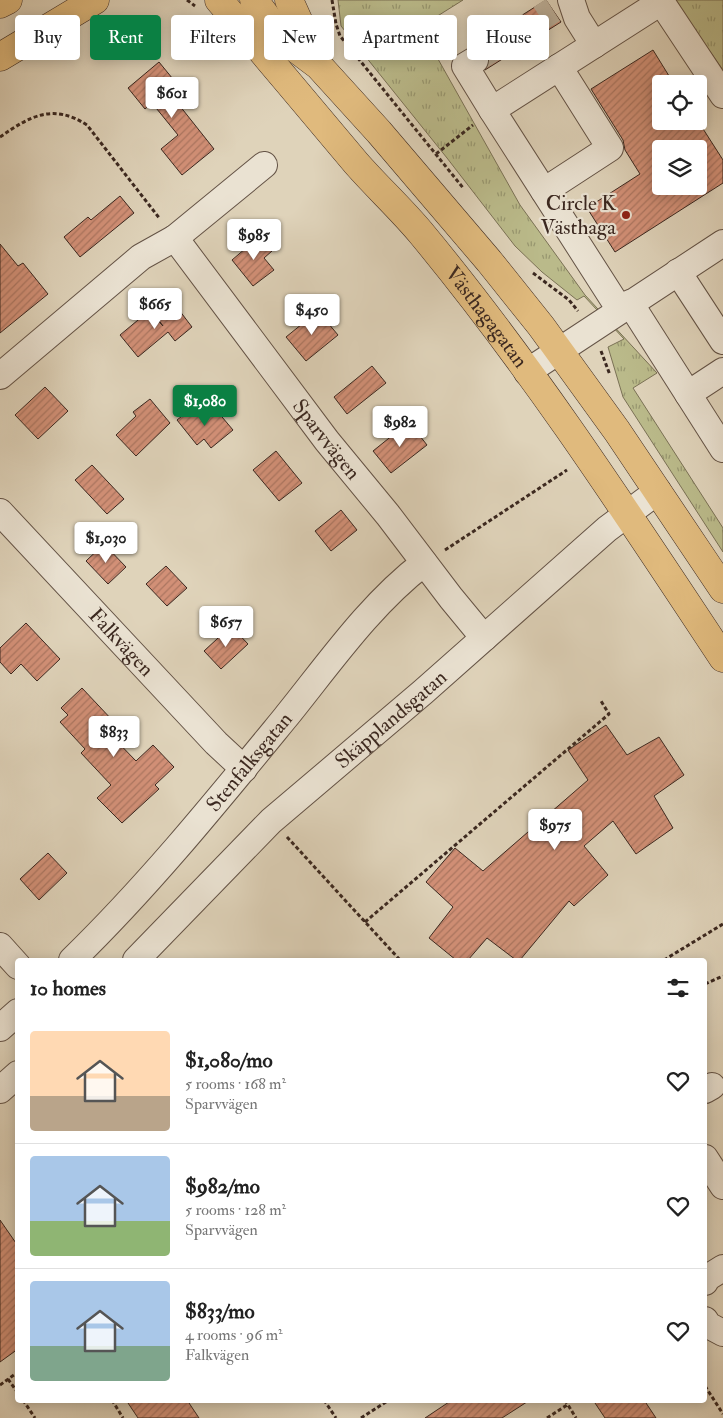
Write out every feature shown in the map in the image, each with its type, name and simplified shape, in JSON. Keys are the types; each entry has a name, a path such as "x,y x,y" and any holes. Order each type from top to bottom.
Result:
{"main road":[{"path":"0,4 8,0"},
{"path":"0,57 95,0"},
{"name":"Västhagagatan","path":"219,0 358,164 420,232 527,372 587,455 628,513 723,658"},
{"name":"Västhagagatan","path":"254,0 284,39 319,66 379,132 482,254 558,350 658,491 723,589"},
{"path":"289,0 319,66"}],"street":[{"path":"492,110 661,1 723,95"},
{"path":"564,3 577,18 594,44"},
{"path":"475,60 465,66 492,110 544,191 688,394 723,449"},
{"path":"544,191 610,148 558,67"},
{"path":"0,376 141,257 175,238 264,165"},
{"name":"Sparvvägen","path":"175,238 327,440 484,638"},
{"path":"527,372 723,243"},
{"path":"678,272 723,341"},
{"path":"688,394 723,371"},
{"name":"Skäpplandsgatan","path":"138,958 271,821 423,692 628,513 658,491"},
{"name":"Falkvägen","path":"0,512 216,743 244,769"},
{"name":"Stenfalksgatan","path":"74,958 155,872 244,769 367,618 402,580 424,563"},
{"path":"0,946 15,963"},
{"path":"0,1028 15,1015"},
{"path":"0,1090 15,1077"},
{"path":"707,1161 723,1186"},
{"path":"707,1279 723,1268"},
{"path":"707,1323 723,1333"}],"path":[{"path":"436,154 492,110"},
{"path":"0,137 36,116 62,113 75,117 87,125 175,238"},
{"path":"424,563 587,455"},
{"path":"365,922 609,714 601,701"},
{"path":"271,821 398,958"},
{"path":"667,958 723,924"},
{"path":"707,983 723,976"},
{"path":"0,1385 15,1374"},
{"path":"8,1379 15,1389"},
{"path":"707,1389 723,1414"},
{"path":"25,1403 35,1418"},
{"path":"114,1403 123,1418"},
{"path":"326,1403 336,1418"},
{"path":"361,1418 384,1403"},
{"path":"547,1418 567,1405 576,1418"}],"green space":[{"path":"338,0 463,0 439,15 344,15 344,30 341,26"},
{"path":"674,0 723,0 723,70"},
{"path":"368,60 439,60 520,205 585,295 657,373 633,388 723,528 723,552 623,397 608,347 624,339 584,296 577,300 542,272 515,246"}],"building":[{"path":"546,0 561,22 549,30 549,15 522,15"},
{"path":"653,50 668,75 652,75 652,130 704,130 723,160 723,183 707,193 707,140 652,140 652,195 704,195 615,252 587,208 640,174 625,150 623,140 591,89"},
{"path":"490,60 501,60 485,70"},
{"path":"159,62 177,84 168,91 214,149 182,175 161,149 178,135 152,103 145,109 128,88"},
{"path":"120,196 134,213 80,257 64,237 88,217 91,220"},
{"path":"260,236 272,251 264,258 274,270 253,286 232,260"},
{"path":"0,244 18,266 23,263 48,294 0,333"},
{"path":"176,306 192,327 175,341 168,332 138,357 120,335 150,310 158,320"},
{"path":"318,311 338,335 306,361 286,337"},
{"path":"372,366 386,383 347,414 334,397"},
{"path":"45,387 68,411 38,439 15,415"},
{"path":"150,399 170,423 136,456 116,435 136,416 133,412"},
{"path":"196,405 207,419 217,411 233,430 211,448 204,439 197,445 177,420"},
{"path":"409,422 427,445 391,473 373,451"},
{"path":"276,451 302,483 279,501 253,470"},
{"path":"92,465 124,499 107,514 75,480"},
{"path":"341,510 357,530 331,551 315,531"},
{"path":"104,544 126,567 108,584 86,561"},
{"path":"166,566 187,588 167,606 146,584"},
{"path":"26,623 60,659 37,681 21,664 11,674 0,662 0,648"},
{"path":"231,626 248,644 221,669 204,651"},
{"path":"82,688 114,722 106,730 136,761 153,745 174,767 155,785 159,789 122,823 97,798 111,785 81,753 85,749 60,722 68,715 61,708"},
{"path":"606,725 627,755 659,737 684,775 654,796 673,828 636,854 613,821 584,846 608,875 574,906 569,901 522,958 513,958 487,938 470,958 454,958 429,938 453,907 426,882 455,848 483,871 588,780 568,750"},
{"path":"48,853 67,873 39,900 20,879"},
{"path":"0,1220 15,1242 15,1351 0,1362"},
{"path":"128,1403 189,1403 199,1418 138,1418"},
{"path":"448,1403 525,1403 502,1418 425,1418"},
{"path":"595,1403 646,1403 656,1418 605,1418"}],"tunnel":[{"path":"545,15 553,10"}],"place":[{"name":"Circle K Västhaga","path":"626,215"}]}
